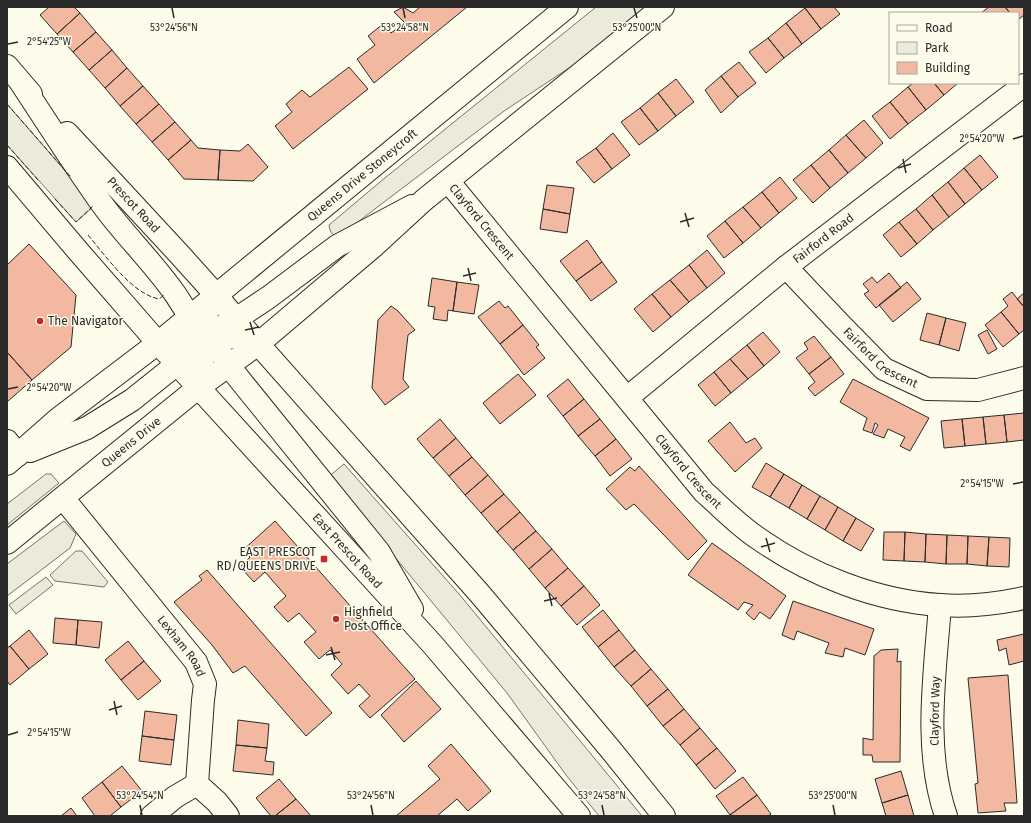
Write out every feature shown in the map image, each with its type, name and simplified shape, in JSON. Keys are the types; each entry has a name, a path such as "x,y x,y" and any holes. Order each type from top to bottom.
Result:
{"main road":[{"name":"Queens Drive Stoneycroft","path":"158,343 567,7"},
{"path":"258,344 375,245 424,200 663,7"},
{"name":"Prescot Road","path":"7,66 21,84 180,255 258,344"},
{"path":"21,84 102,205 159,273 206,341 228,365 379,552 433,645"},
{"name":"Fairford Road","path":"627,398 786,267 1021,92"},
{"path":"7,167 158,343 175,346 235,337 258,344 480,594 611,750 664,816"},
{"name":"Clayford Crescent","path":"448,181 704,492 759,539 791,559 828,578 900,599 940,605 985,604 1024,598"},
{"path":"11,454 87,428 132,400 206,341 236,319 269,298 337,246 424,200"},
{"name":"Fairford Crescent","path":"786,267 884,369 927,389 978,390 1024,378"},
{"path":"199,387 206,341 208,310 216,295"},
{"path":"11,454 158,343"},
{"name":"East Prescot Road","path":"158,343 433,645 579,816"},
{"name":"Queens Drive","path":"7,543 199,387 258,344"},
{"name":"Lexham Road","path":"63,498 196,662 205,684 197,784"},
{"name":"Clayford Way","path":"940,605 933,714 933,745 937,777 946,816"},
{"path":"152,816 175,797 197,784 217,802 228,816"}],"green space":[{"path":"596,7 646,7 572,66 504,111 338,237 332,234 329,225"},
{"path":"344,464 459,594 642,816 599,816 566,775 507,693 361,516 327,478"},
{"path":"46,474 51,474 59,483 7,525 7,504"},
{"path":"64,521 76,534 70,548 7,596 7,564"},
{"path":"76,551 82,551 108,582 104,587 55,581 50,575"},
{"path":"46,577 53,585 16,614 9,605"}],"shaded area":[{"path":"7,104 73,180 93,207 76,222 7,145"}],"building":[{"path":"49,7 74,7 80,13 57,34 40,15"},
{"path":"403,7 413,13 420,7 467,7 374,83 357,59 375,45 368,36 383,24 391,33 405,23 394,12"},
{"path":"834,7 840,14 821,29 805,8"},
{"path":"989,7 1005,7 1009,12 982,12"},
{"path":"1005,7 1024,7 1024,15 1019,19 1019,12 1009,12"},
{"path":"805,8 821,29 802,44 786,23"},
{"path":"80,13 96,32 73,52 57,34"},
{"path":"786,23 802,44 784,58 768,38"},
{"path":"96,32 112,50 89,70 73,52"},
{"path":"768,38 784,58 766,73 749,52"},
{"path":"112,50 127,68 105,88 89,70"},
{"path":"739,62 756,83 738,97 721,76"},
{"path":"349,67 368,89 293,149 275,126 292,112 286,104 302,90 310,97"},
{"path":"127,68 143,86 120,106 105,88"},
{"path":"721,76 738,97 721,113 705,90"},
{"path":"676,79 694,102 676,116 658,93"},
{"path":"912,84 935,84 944,95 926,110 908,87"},
{"path":"935,84 957,84 944,95"},
{"path":"143,86 159,104 136,124 120,106"},
{"path":"908,87 926,110 908,124 890,102"},
{"path":"658,93 676,116 658,131 640,108"},
{"path":"890,102 908,124 890,139 872,116"},
{"path":"159,104 175,122 152,142 136,124"},
{"path":"640,108 658,131 639,145 621,122"},
{"path":"864,120 883,143 866,158 846,135"},
{"path":"175,122 191,140 168,160 152,142"},
{"path":"613,133 630,155 612,169 596,148"},
{"path":"846,135 866,158 848,173 829,150"},
{"path":"191,140 198,148 220,150 218,180 184,179 168,160"},
{"path":"248,144 268,167 253,181 218,180 220,150 240,151"},
{"path":"596,148 612,169 594,183 576,162"},
{"path":"829,150 848,173 830,188 811,165"},
{"path":"980,155 998,177 982,190 964,168"},
{"path":"811,165 830,188 813,203 793,180"},
{"path":"964,168 982,190 965,204 948,182"},
{"path":"780,177 797,198 779,213 762,192"},
{"path":"948,182 965,204 949,217 932,195"},
{"path":"547,185 574,188 570,214 543,209"},
{"path":"762,192 779,213 761,228 743,207"},
{"path":"932,195 949,217 933,230 916,209"},
{"path":"743,207 761,228 743,243 725,221"},
{"path":"543,209 570,214 567,233 540,229"},
{"path":"916,209 933,230 917,244 899,222"},
{"path":"725,221 743,243 724,258 707,236"},
{"path":"899,222 917,244 901,257 883,235"},
{"path":"587,240 602,262 576,281 560,261"},
{"name":"The Navigator","path":"29,244 76,295 71,347 32,380 7,352 7,265"},
{"path":"707,250 725,273 707,288 689,265"},
{"path":"602,262 617,282 591,301 576,281"},
{"path":"689,265 707,288 689,302 670,280"},
{"path":"889,273 901,288 876,308 864,294 869,291 863,284 872,277 877,283"},
{"path":"432,278 457,282 453,311 448,310 447,321 433,319 435,307 428,306"},
{"path":"670,280 689,302 671,317 652,294"},
{"path":"457,282 479,285 474,314 453,311"},
{"path":"907,282 921,299 893,322 879,305"},
{"path":"1012,292 1024,307 1024,330 1019,334 1001,312 1008,306 1003,299"},
{"path":"1024,293 1024,307 1017,299"},
{"path":"652,294 671,317 653,332 634,309"},
{"path":"499,301 505,308 508,306 523,325 500,344 478,317"},
{"path":"391,306 398,311 415,330 408,335 403,379 409,387 385,405 372,388 378,320"},
{"path":"1001,312 1019,334 1003,347 985,325"},
{"path":"927,313 946,318 939,345 920,340"},
{"path":"946,318 966,323 959,351 939,345"},
{"path":"523,325 539,345 536,347 545,358 524,375 500,344"},
{"path":"987,330 997,349 988,354 978,335"},
{"path":"763,332 780,352 764,366 747,345"},
{"path":"814,336 831,357 809,374 796,358 808,349 804,343"},
{"path":"747,345 764,366 748,379 730,359"},
{"path":"7,352 32,380 7,402"},
{"path":"831,357 844,374 815,396 808,388 815,382 809,374"},
{"path":"730,359 748,379 731,393 714,372"},
{"path":"714,372 731,393 715,406 698,385"},
{"path":"518,374 536,395 500,424 483,403"},
{"path":"568,379 584,399 563,416 547,396"},
{"path":"853,379 929,418 910,451 900,446 905,437 888,429 884,438 873,434 878,425 875,423 872,433 863,430 867,418 840,402"},
{"path":"584,399 600,419 578,436 563,416"},
{"path":"1024,413 1024,440 1007,442 1004,415"},
{"path":"1004,415 1007,442 986,444 983,417"},
{"path":"983,417 986,444 965,446 962,419"},
{"path":"440,419 456,438 433,458 417,439"},
{"path":"600,419 616,439 595,456 578,436"},
{"path":"962,419 965,446 944,448 941,421"},
{"path":"730,422 746,443 755,438 762,448 735,472 708,441"},
{"path":"456,438 472,457 449,476 433,458"},
{"path":"616,439 632,459 610,476 595,456"},
{"path":"472,457 488,475 465,495 449,476"},
{"path":"766,463 784,474 770,497 752,487"},
{"path":"639,466 707,541 688,560 634,504 626,510 606,489 630,467 635,471"},
{"path":"784,474 802,485 789,508 770,497"},
{"path":"488,475 504,494 481,513 465,495"},
{"path":"802,485 820,496 807,519 789,508"},
{"path":"504,494 520,512 497,532 481,513"},
{"path":"820,496 838,507 825,530 807,519"},
{"path":"838,507 856,518 843,541 825,530"},
{"path":"520,512 536,531 513,550 497,532"},
{"path":"856,518 874,529 861,551 843,541"},
{"path":"275,521 415,679 370,718 359,706 370,696 359,684 348,694 331,675 342,664 330,650 319,659 304,642 316,632 299,613 288,622 274,607 286,596 265,572 254,582 240,567 250,557 243,550"},
{"path":"536,531 552,549 529,569 513,550"},
{"path":"884,532 905,532 904,561 883,560"},
{"path":"905,532 926,534 925,562 904,561"},
{"path":"926,534 947,535 946,564 925,562"},
{"path":"947,535 968,536 967,564 946,564"},
{"path":"968,536 989,537 987,566 967,564"},
{"path":"989,537 1010,538 1009,567 987,566"},
{"path":"712,543 786,596 770,619 760,612 754,620 746,613 753,605 744,602 738,610 688,575"},
{"path":"552,549 568,568 545,588 529,569"},
{"path":"568,568 584,586 561,606 545,588"},
{"path":"207,570 332,713 306,736 245,666 233,673 212,645 174,602 202,580 199,576"},
{"path":"584,586 600,605 577,625 561,606"},
{"path":"793,601 874,629 865,655 845,648 843,657 825,653 829,643 797,631 794,640 782,635"},
{"path":"603,610 619,630 598,647 582,627"},
{"path":"55,618 78,620 76,645 53,643"},
{"path":"78,620 102,622 99,648 76,645"},
{"path":"29,630 48,654 29,669 10,646"},
{"path":"619,630 635,650 614,667 598,647"},
{"path":"1024,634 1024,661 1009,665 1006,648 999,651 997,640"},
{"path":"128,641 144,661 121,680 105,660"},
{"path":"10,646 29,669 10,685 7,681 7,648"},
{"path":"898,649 897,662 901,661 900,762 873,762 872,755 863,755 863,738 873,740 874,656 881,650"},
{"path":"635,650 651,669 631,686 614,667"},
{"path":"144,661 161,681 138,700 121,680"},
{"path":"651,669 668,689 647,706 631,686"},
{"path":"1008,675 1017,803 1004,803 1006,811 978,813 975,784 978,783 968,678"},
{"path":"416,681 441,709 404,742 381,715"},
{"path":"668,689 684,709 663,726 647,706"},
{"path":"684,709 700,728 680,745 663,726"},
{"path":"145,711 177,715 174,740 142,736"},
{"path":"238,720 269,724 267,748 236,745"},
{"path":"700,728 717,748 696,765 680,745"},
{"path":"142,736 174,740 171,765 139,761"},
{"path":"451,744 491,791 468,811 457,799 437,816 396,816 440,779 428,766"},
{"path":"236,745 267,748 265,761 274,762 273,775 233,771"},
{"path":"717,748 736,771 715,789 696,765"},
{"path":"122,766 142,791 121,807 102,782"},
{"path":"901,771 908,795 882,803 875,779"},
{"path":"743,777 757,795 730,815 716,796"},
{"path":"279,779 296,799 275,816 271,816 256,798"},
{"path":"102,782 121,807 110,816 95,816 82,798"},
{"path":"757,795 771,814 768,816 730,815"},
{"path":"908,795 914,816 886,816 882,803"},
{"path":"296,799 311,816 275,816"},
{"path":"71,808 77,816 61,816"}],"fence":[{"path":"7,104 71,177"},
{"path":"7,145 38,180"},
{"path":"55,199 76,222 93,206"},
{"path":"88,235 120,273 139,290 149,296 159,299 164,295"}],"place":[{"name":"The Navigator","path":"40,321"},
{"name":"EAST PRESCOT RD/QUEENS DRIVE","path":"324,559"},
{"name":"Highfield Post Office","path":"336,619"}]}
